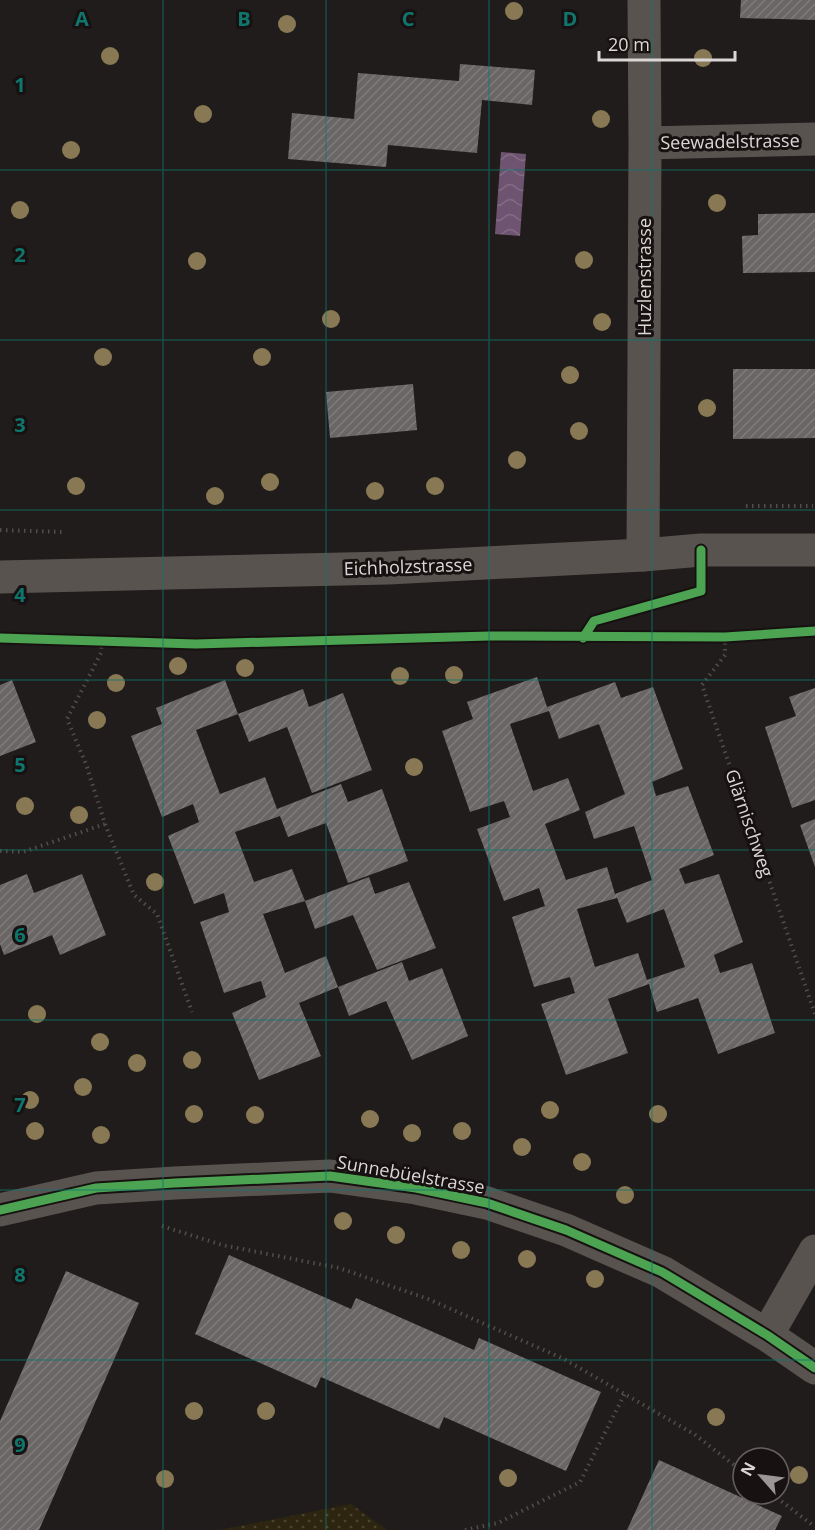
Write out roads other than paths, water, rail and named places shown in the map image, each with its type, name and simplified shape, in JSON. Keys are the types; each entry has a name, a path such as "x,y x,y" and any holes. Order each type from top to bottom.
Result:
{"street":[{"name":"Huzlenstrasse","path":"643,555 644,0"},
{"name":"Seewadelstrasse","path":"645,143 815,139"},
{"name":"Eichholzstrasse","path":"0,577 388,568 643,555 701,549 815,550"},
{"name":"Sunnebüelstrasse","path":"0,1210 96,1188 175,1183 330,1176 416,1188 487,1203 566,1230 662,1272 767,1335 815,1368"},
{"path":"767,1335 815,1251"}],"water":[{"path":"501,152 526,154 520,236 495,234"}]}
